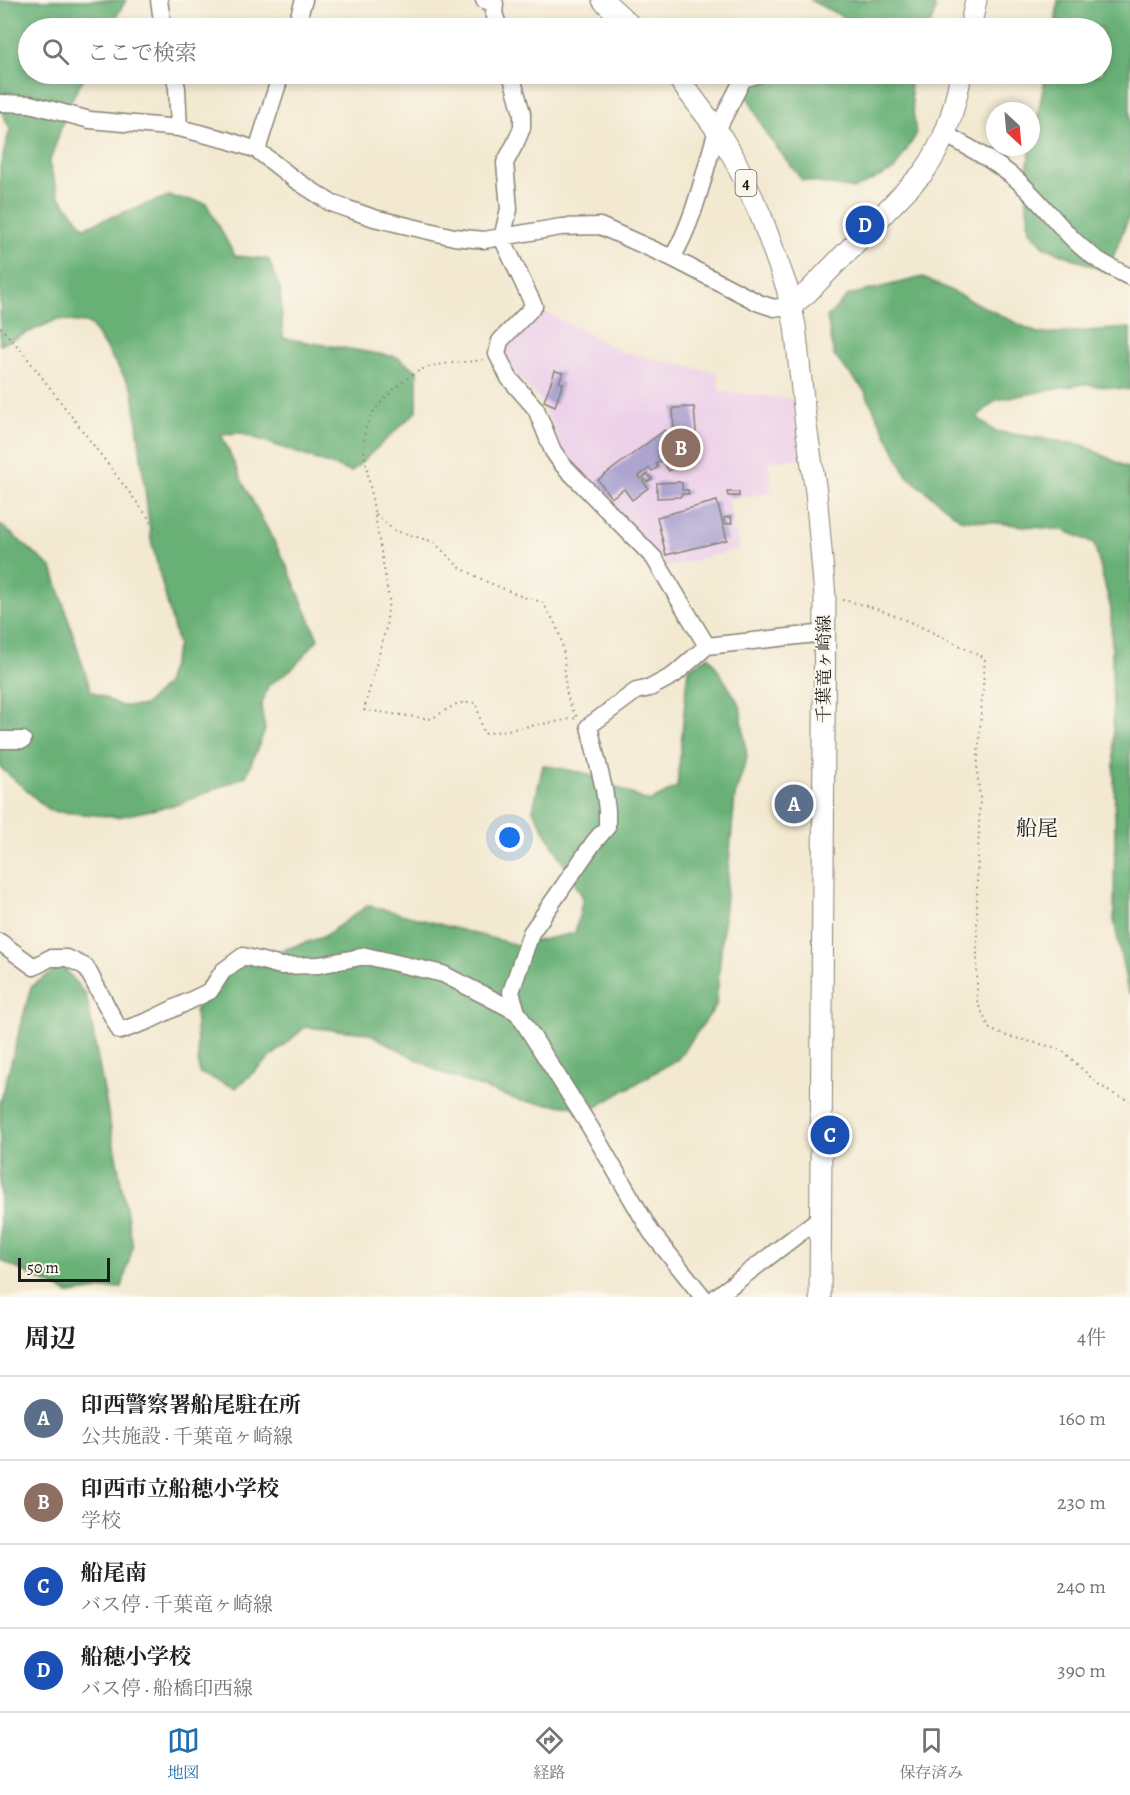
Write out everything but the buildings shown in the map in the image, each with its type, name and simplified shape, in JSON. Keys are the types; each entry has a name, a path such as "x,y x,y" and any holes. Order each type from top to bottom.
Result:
{"main road":[{"path":"603,0 622,18"},
{"path":"972,18 976,0"},
{"name":"千葉竜ヶ崎線","path":"682,84 717,130 734,158 779,262 792,305 816,492 825,596 820,1297"},
{"path":"792,305 808,292 923,173 936,155 946,135 959,84"}],"street":[{"path":"159,0 162,18"},
{"path":"298,18 304,0"},
{"path":"484,0 495,4 496,18"},
{"path":"176,84 179,128"},
{"path":"257,150 278,84"},
{"path":"514,84 522,113 522,128 505,163 509,209 502,238 534,306 500,341 498,358 509,378 536,409 562,464 654,558 707,646"},
{"path":"672,258 692,217 717,130 740,84"},
{"path":"0,103 30,104 90,120 201,132 257,150 294,180 331,203 374,218 454,237 484,240 561,227 600,226 672,258 759,303 774,308 792,305"},
{"path":"946,135 983,154 1015,178 1067,233 1094,256 1130,277"},
{"path":"703,1297 651,1232 570,1093 517,1012 511,992 531,933 607,826 604,789 584,722 636,691 650,688 674,675 707,646 825,633"},
{"path":"0,740 23,740"},
{"path":"0,942 34,967 50,958 67,958 86,967 120,1031 148,1021 210,991 223,971 243,956 282,966 319,965 366,956 443,974 517,1012"},
{"path":"716,1297 821,1217"}],"path":[{"path":"0,327 36,369 160,533"},
{"path":"498,358 423,369 408,378 369,419 364,435 364,451 389,599 387,628 364,710 431,719 458,704 476,703 484,734 584,722"},
{"path":"375,512 393,530 434,542 459,567 485,581 542,602 558,631 563,650 565,689 570,706 584,722"},
{"path":"825,596 856,602 917,626 985,657 977,771 980,798 977,1002 990,1029 1003,1035 1053,1047 1064,1053 1111,1093 1130,1101"}],"shaded area":[{"path":"538,308 621,351 718,373 719,391 793,399 802,459 769,461 771,493 727,499 739,549 667,567 571,468 540,399 510,371 503,352"}],"green space":[{"path":"0,0 126,0 116,18 18,18 18,84 80,84 69,104 49,164 59,196 84,227 169,196 206,203 235,256 268,259 280,288 283,338 397,357 417,371 417,411 351,472 241,433 221,434 242,481 287,566 318,639 293,668 268,686 261,706 265,730 246,776 179,804 118,817 50,811 0,767 0,524 52,568 91,691 121,706 144,706 166,684 178,645 151,540 133,390 90,324 58,319 0,345 0,167 10,129 0,108"},
{"path":"810,0 934,0 935,12 933,18 845,18"},
{"path":"1058,0 1130,0 1130,214 1107,272 1045,247 1029,230 1025,178 1029,156 1040,156 1040,104 1044,84 1112,84 1112,18 1056,18"},
{"path":"741,84 910,84 916,135 894,170 854,189 802,180 767,135"},
{"path":"923,277 1039,334 1130,328 1130,390 1083,384 996,400 977,417 994,431 1083,445 1130,469 1130,993 1114,920 1115,822 1111,609 1094,543 1063,530 960,519 907,476 864,390 834,356 827,317 849,295"},
{"path":"709,656 740,705 747,757 735,796 716,1006 678,1059 593,1109 520,1101 442,1073 368,1033 305,1027 236,1088 199,1073 195,1011 218,971 323,937 368,905 517,945 575,933 583,898 533,810 543,765 585,773 649,802 677,787 688,669"},
{"path":"62,965 86,995 133,1246 122,1287 69,1294 0,1260 0,1104 31,987"}],"place":[{"name":"船穂小学校","path":"865,225"},
{"name":"印西市立船穂小学校","path":"681,448"},
{"name":"印西警察署船尾駐在所","path":"794,804"},
{"name":"船尾南","path":"830,1135"}],"district":[{"name":"船尾","path":"1037,828"}]}
